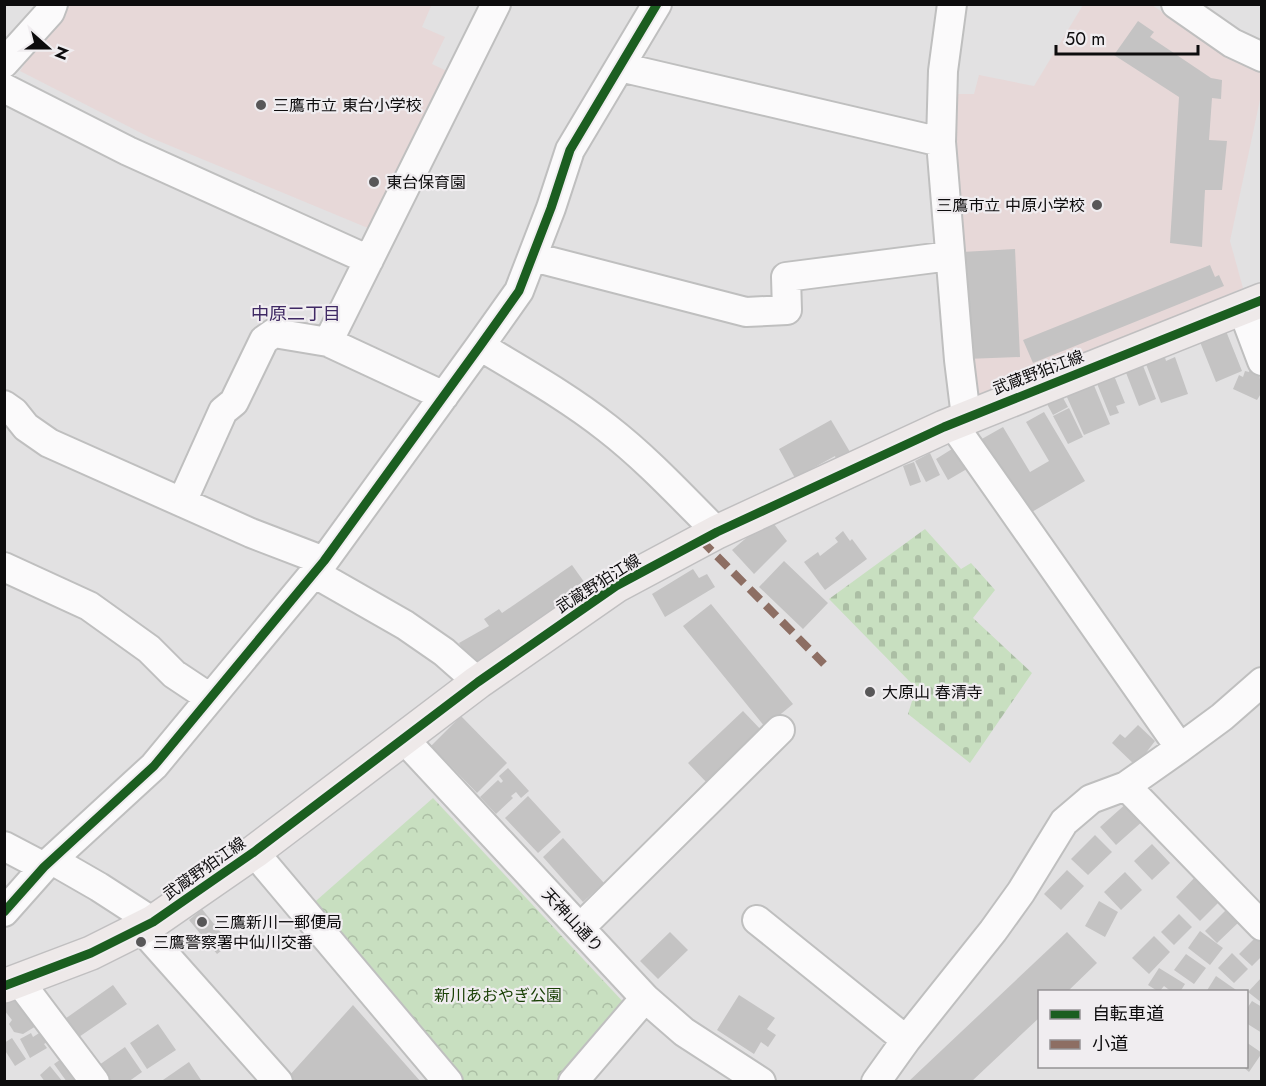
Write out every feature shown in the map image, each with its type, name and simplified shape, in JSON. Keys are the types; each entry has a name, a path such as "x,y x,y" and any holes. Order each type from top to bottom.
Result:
{"main road":[{"name":"武蔵野狛江線","path":"12,984 91,953 147,926 254,852 478,682 616,586 717,532 959,420 1252,304"}],"street":[{"path":"4,63 50,12 53,4"},
{"path":"328,342 496,4"},
{"path":"4,912 48,864 154,766 319,567 480,346 519,291 570,150 657,4"},
{"path":"952,4 943,71 941,142 959,360 959,420 1180,748"},
{"path":"1176,4 1232,43 1262,57"},
{"path":"620,66 941,142"},
{"path":"4,88 128,151 369,260"},
{"path":"533,257 747,312 787,310 786,277 950,256"},
{"path":"1252,304 1262,361"},
{"path":"182,502 223,411 234,402 264,340 274,333 328,342 444,396"},
{"path":"480,346 560,394 607,428 649,463 717,532"},
{"path":"4,405 14,412 26,427 49,444 251,533 319,567 444,652 478,682"},
{"path":"4,567 89,606 149,649 174,674 210,698"},
{"path":"876,1082 1021,892 1065,822 1091,799 1126,786 1180,748 1262,682"},
{"path":"580,928 780,730"},
{"name":"天神山通り","path":"403,738 645,998 684,1032 761,1082"},
{"path":"1126,786 1262,926"},
{"path":"4,846 99,887 147,926 278,1082"},
{"path":"254,852 448,1082"},
{"path":"756,920 906,1040"},
{"path":"12,984 95,1082"},
{"path":"573,1082 645,998"}],"shaded area":[{"name":"三鷹市立 東台小学校","path":"103,4 106,6 107,4 432,4 422,27 445,37 432,64 451,73 375,231 149,137 20,71 64,5"},
{"name":"三鷹市立 中原小学校","path":"1083,5 1152,5 1233,61 1261,71 1261,95 1230,241 1243,288 971,404 954,170 955,94 974,94 979,75 1034,86"}],"green space":[{"path":"925,529 961,569 971,563 995,590 973,618 1032,673 970,763 908,714 916,688 829,599"},
{"name":"新川あおやぎ公園","path":"433,798 626,1005 560,1081 459,1081 309,907"}],"building":[{"path":"1138,21 1154,32 1150,37 1211,78 1222,80 1221,99 1212,98 1209,140 1227,141 1222,190 1205,190 1202,247 1170,243 1179,97 1114,55"},
{"path":"1015,249 1020,357 966,359 962,252"},
{"path":"1210,265 1215,277 1219,275 1224,286 1033,363 1023,340"},
{"path":"1226,331 1242,371 1216,382 1200,342"},
{"path":"1164,354 1166,361 1175,357 1188,394 1161,403 1144,359"},
{"path":"1140,358 1156,399 1139,406 1123,365"},
{"path":"1250,369 1259,373 1262,392 1257,400 1233,389 1239,375 1243,377 1245,371 1249,372"},
{"path":"1113,373 1125,403 1116,406 1119,413 1110,416 1096,381"},
{"path":"1093,383 1110,424 1084,435 1066,395"},
{"path":"1062,396 1068,407 1053,415 1047,404"},
{"path":"1069,408 1083,437 1068,444 1053,416"},
{"path":"1044,412 1085,481 1025,516 980,440 1003,427 1030,472 1049,461 1026,422"},
{"path":"831,420 850,452 836,459 835,456 795,478 779,449"},
{"path":"960,444 972,466 948,480 936,459"},
{"path":"930,453 940,475 926,482 915,461"},
{"path":"914,462 921,482 910,486 903,466"},
{"path":"764,523 766,528 774,524 787,541 754,574 732,550"},
{"path":"843,531 867,559 825,590 804,562 818,552 820,556 838,542 835,538"},
{"path":"784,561 828,603 803,629 759,587"},
{"path":"572,565 587,586 474,665 459,643 489,626 484,619 499,609 502,613"},
{"path":"693,569 699,578 707,574 715,587 665,617 652,594"},
{"path":"711,604 793,704 765,727 683,626"},
{"path":"743,711 764,733 709,785 688,763"},
{"path":"461,716 507,763 477,793 431,746"},
{"path":"1138,725 1155,741 1136,766 1112,743 1120,734 1125,738"},
{"path":"508,768 529,791 521,798 516,792 511,796 513,798 496,814 480,797 498,780 501,783 503,781 499,776"},
{"path":"528,796 561,832 538,853 505,818"},
{"path":"1128,802 1144,820 1116,845 1100,827"},
{"path":"1095,835 1112,852 1088,875 1071,859"},
{"path":"563,838 604,883 583,902 543,857"},
{"path":"1152,844 1170,863 1152,880 1134,861"},
{"path":"1067,870 1084,886 1061,910 1044,894"},
{"path":"1125,872 1142,890 1121,910 1104,892"},
{"path":"1199,873 1223,898 1200,921 1176,897"},
{"path":"1099,901 1118,912 1105,937 1085,926"},
{"path":"1228,908 1240,921 1217,943 1205,931"},
{"path":"202,909 230,944 217,954 189,920"},
{"path":"1179,914 1192,927 1174,945 1161,932"},
{"path":"1200,931 1223,948 1210,965 1188,948"},
{"path":"670,932 688,950 658,979 640,961"},
{"path":"1067,932 1097,963 1069,990 1038,990 1038,1019 971,1082 908,1082"},
{"path":"1260,933 1262,956 1252,966 1239,954"},
{"path":"1154,936 1170,952 1149,974 1132,958"},
{"path":"1232,953 1248,969 1234,983 1218,968"},
{"path":"1186,954 1206,968 1194,984 1174,970"},
{"path":"1159,968 1185,984 1181,990 1169,990 1164,986 1161,990 1156,990 1148,985"},
{"path":"1216,976 1236,990 1207,990"},
{"path":"1262,977 1262,1003 1248,992"},
{"path":"113,985 127,1004 76,1039 62,1021"},
{"path":"19,989 46,1020 23,1034 14,1032 9,1024 12,1020 4,1010 4,996"},
{"path":"739,995 775,1018 767,1029 776,1035 768,1047 761,1042 754,1054 717,1030"},
{"path":"1252,1001 1262,1007 1262,1033 1248,1024 1248,1007"},
{"path":"353,1005 421,1082 295,1082 289,1076"},
{"path":"158,1024 176,1050 147,1069 130,1043"},
{"path":"47,1028 53,1038 44,1044 47,1048 30,1058 20,1039 31,1033 33,1037"},
{"path":"12,1038 26,1059 15,1066 4,1049 4,1043"},
{"path":"1248,1043 1262,1053 1249,1072 1244,1068 1248,1068"},
{"path":"125,1047 142,1072 128,1082 110,1082 99,1065"},
{"path":"64,1057 82,1082 67,1082 54,1064"},
{"path":"189,1062 201,1080 160,1082"},
{"path":"50,1066 63,1082 45,1082 40,1075"}],"marked path":[{"path":"701,540 824,664"}],"cycle path":[{"path":"4,912 44,867 154,766 324,561 480,346 519,291 551,208 570,150 657,4"},
{"path":"4,986 91,953 153,922 254,852 478,682 616,586 717,532 944,427 1262,300"}],"place":[{"name":"三鷹市立 東台小学校","path":"261,105"},
{"name":"東台保育園","path":"374,182"},
{"name":"三鷹市立 中原小学校","path":"1097,205"},
{"name":"大原山 春清寺","path":"870,692"},
{"name":"三鷹新川一郵便局","path":"202,922"},
{"name":"三鷹警察署中仙川交番","path":"141,942"}],"district":[{"name":"中原二丁目","path":"296,314"}]}
